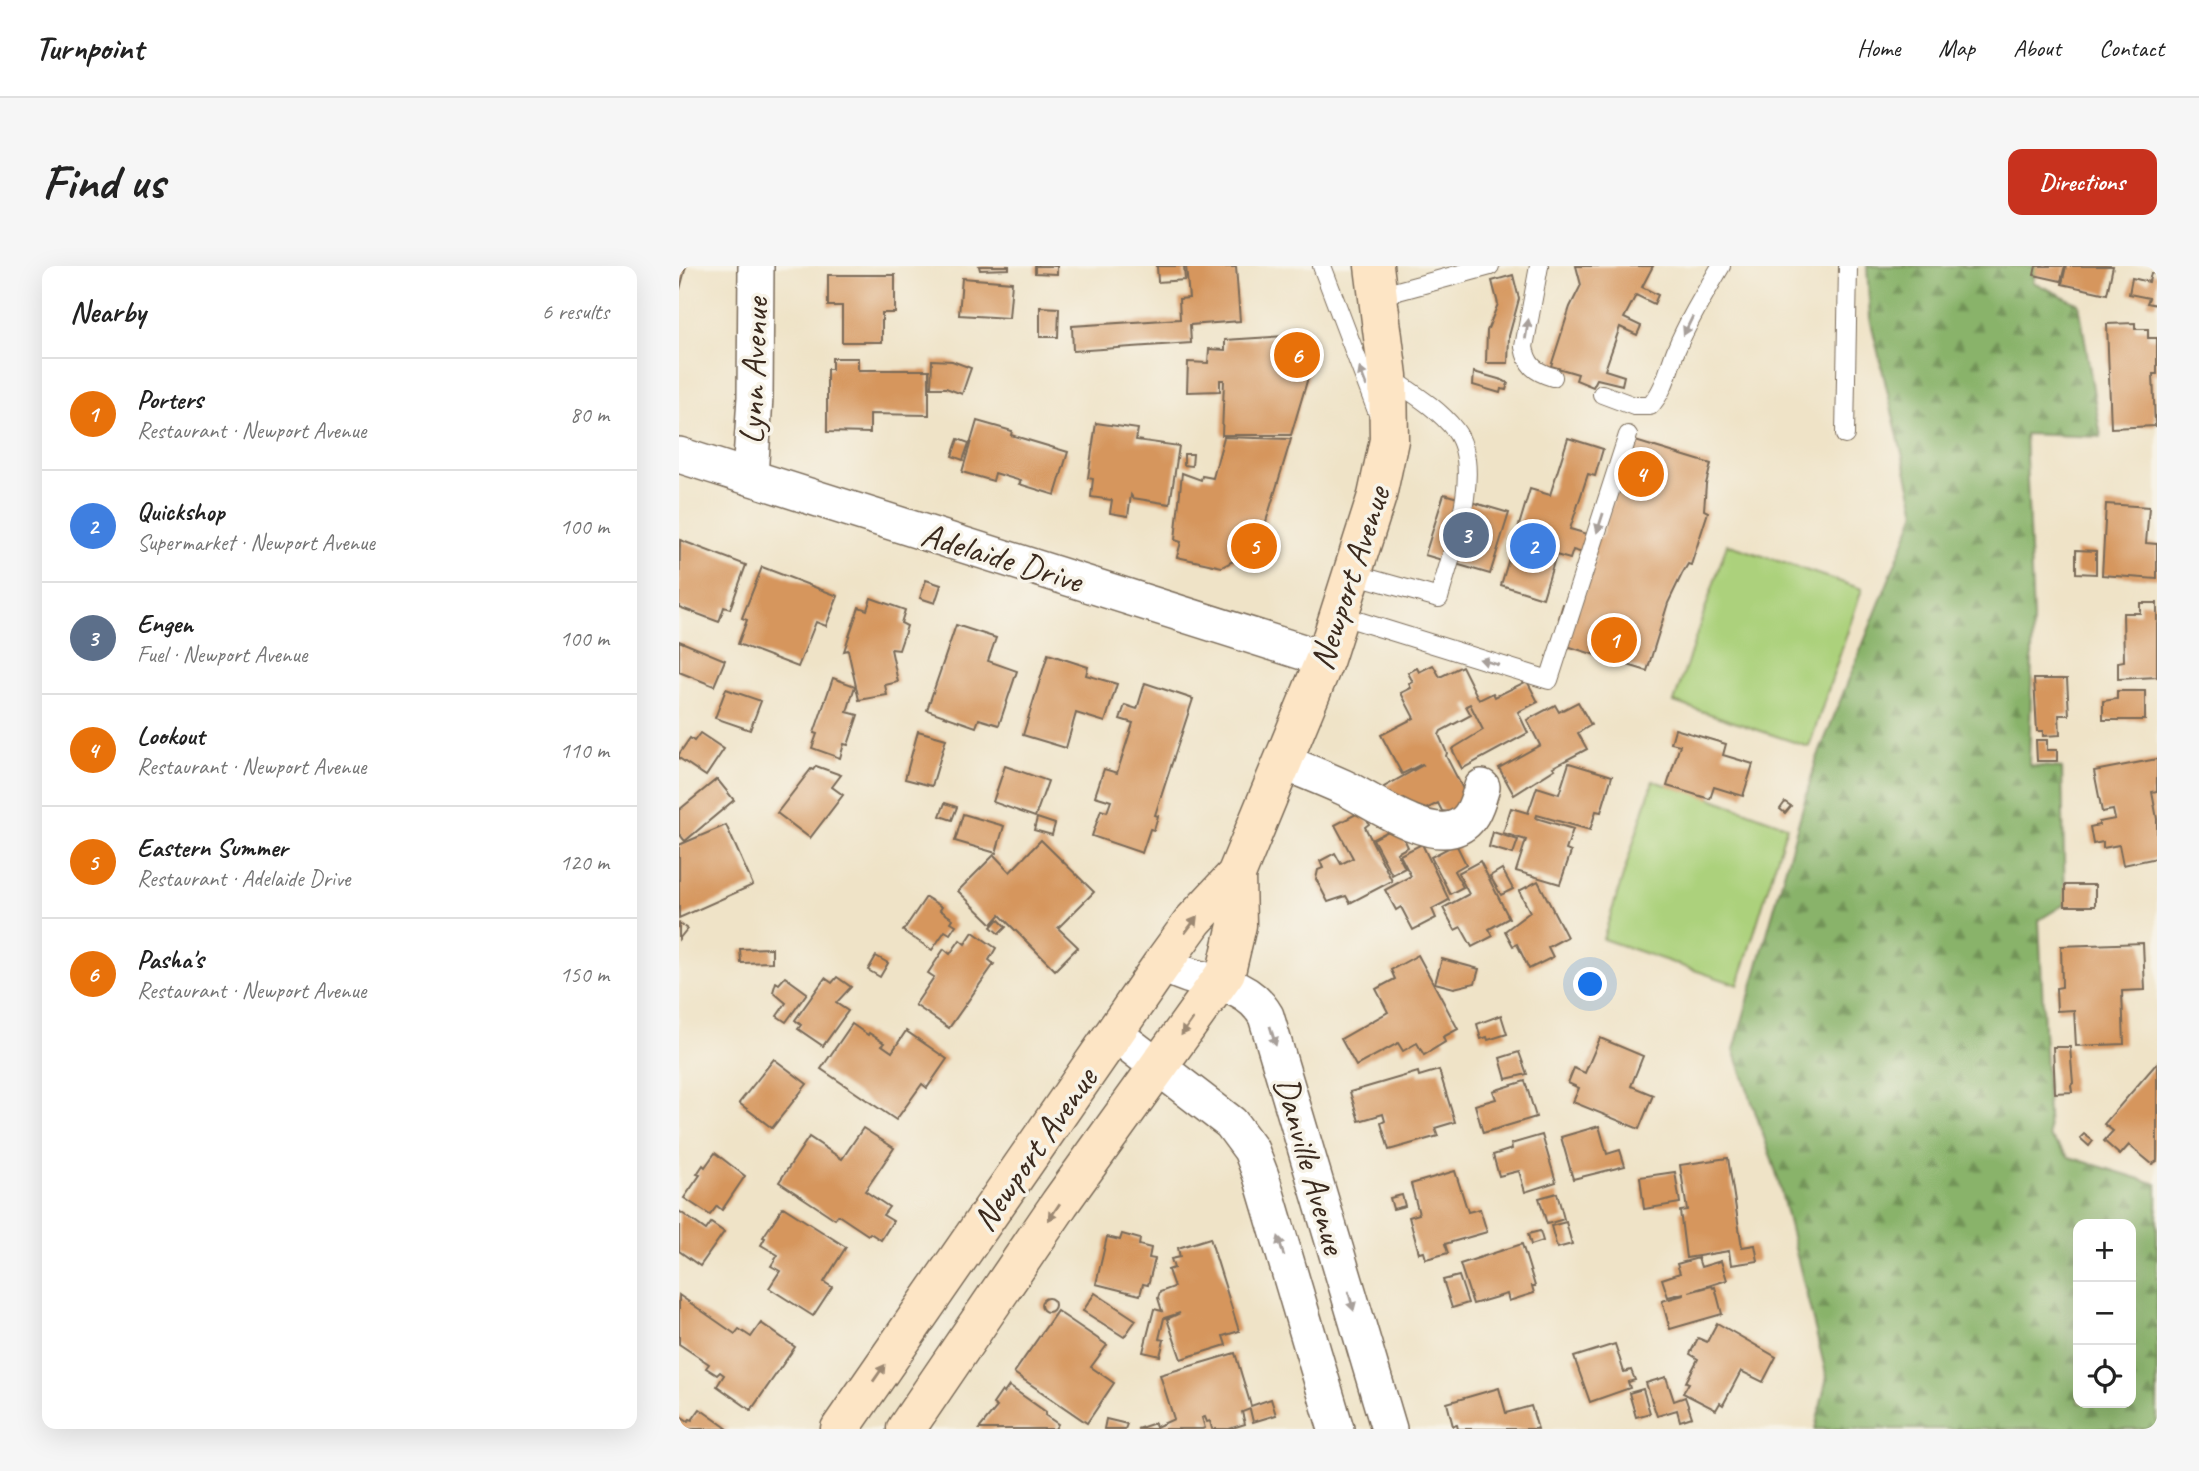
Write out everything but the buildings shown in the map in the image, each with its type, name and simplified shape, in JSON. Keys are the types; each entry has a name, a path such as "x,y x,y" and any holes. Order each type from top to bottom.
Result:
{"street":[{"name":"Lynn Avenue","path":"750,477 755,397 756,266"},
{"name":"Newport Avenue","path":"840,1429 1162,964 1194,920 1236,875 1325,659 1377,496 1389,440 1388,376 1379,277"},
{"name":"Adelaide Drive","path":"679,455 1325,659"},
{"path":"1283,762 1344,787 1412,823 1441,830 1453,829 1463,824 1475,812 1482,787"},
{"name":"Newport Avenue","path":"906,1429 1060,1203 1219,982 1229,962 1237,925 1236,875"},
{"name":"Danville Avenue","path":"1162,964 1242,991 1258,1003 1271,1028 1389,1429"},
{"name":"Danville Avenue","path":"1114,1033 1231,1124 1251,1150 1336,1429"}],"lane":[{"path":"1322,266 1364,381 1389,440"},
{"path":"1379,277 1490,266"},
{"path":"1539,266 1524,347 1525,358 1532,369 1553,377"},
{"path":"1602,394 1634,406 1650,406 1659,396 1677,349 1699,303 1721,266"},
{"path":"1845,435 1848,266"},
{"path":"1353,574 1439,598 1468,480 1466,457 1456,431 1436,411 1388,376"},
{"path":"1339,615 1549,680 1628,435"}],"green space":[{"path":"1867,266 2038,266 2033,282 2079,304 2101,437 2025,434 2033,619 2029,765 2062,768 2065,904 2039,920 2049,1136 2069,1157 2157,1184 2157,1429 1815,1429 1827,1377 1776,1172 1734,1050 1816,761 1916,512 1870,318"},
{"path":"1727,544 1862,589 1809,747 1674,702"},
{"path":"1653,781 1708,797 1787,826 1738,985 1603,939"}],"place":[{"name":"Pasha's","path":"1297,355"},
{"name":"Lookout","path":"1641,474"},
{"name":"Engen","path":"1466,535"},
{"name":"Eastern Summer","path":"1254,546"},
{"name":"Quickshop","path":"1533,546"},
{"name":"Porters","path":"1614,640"}]}
